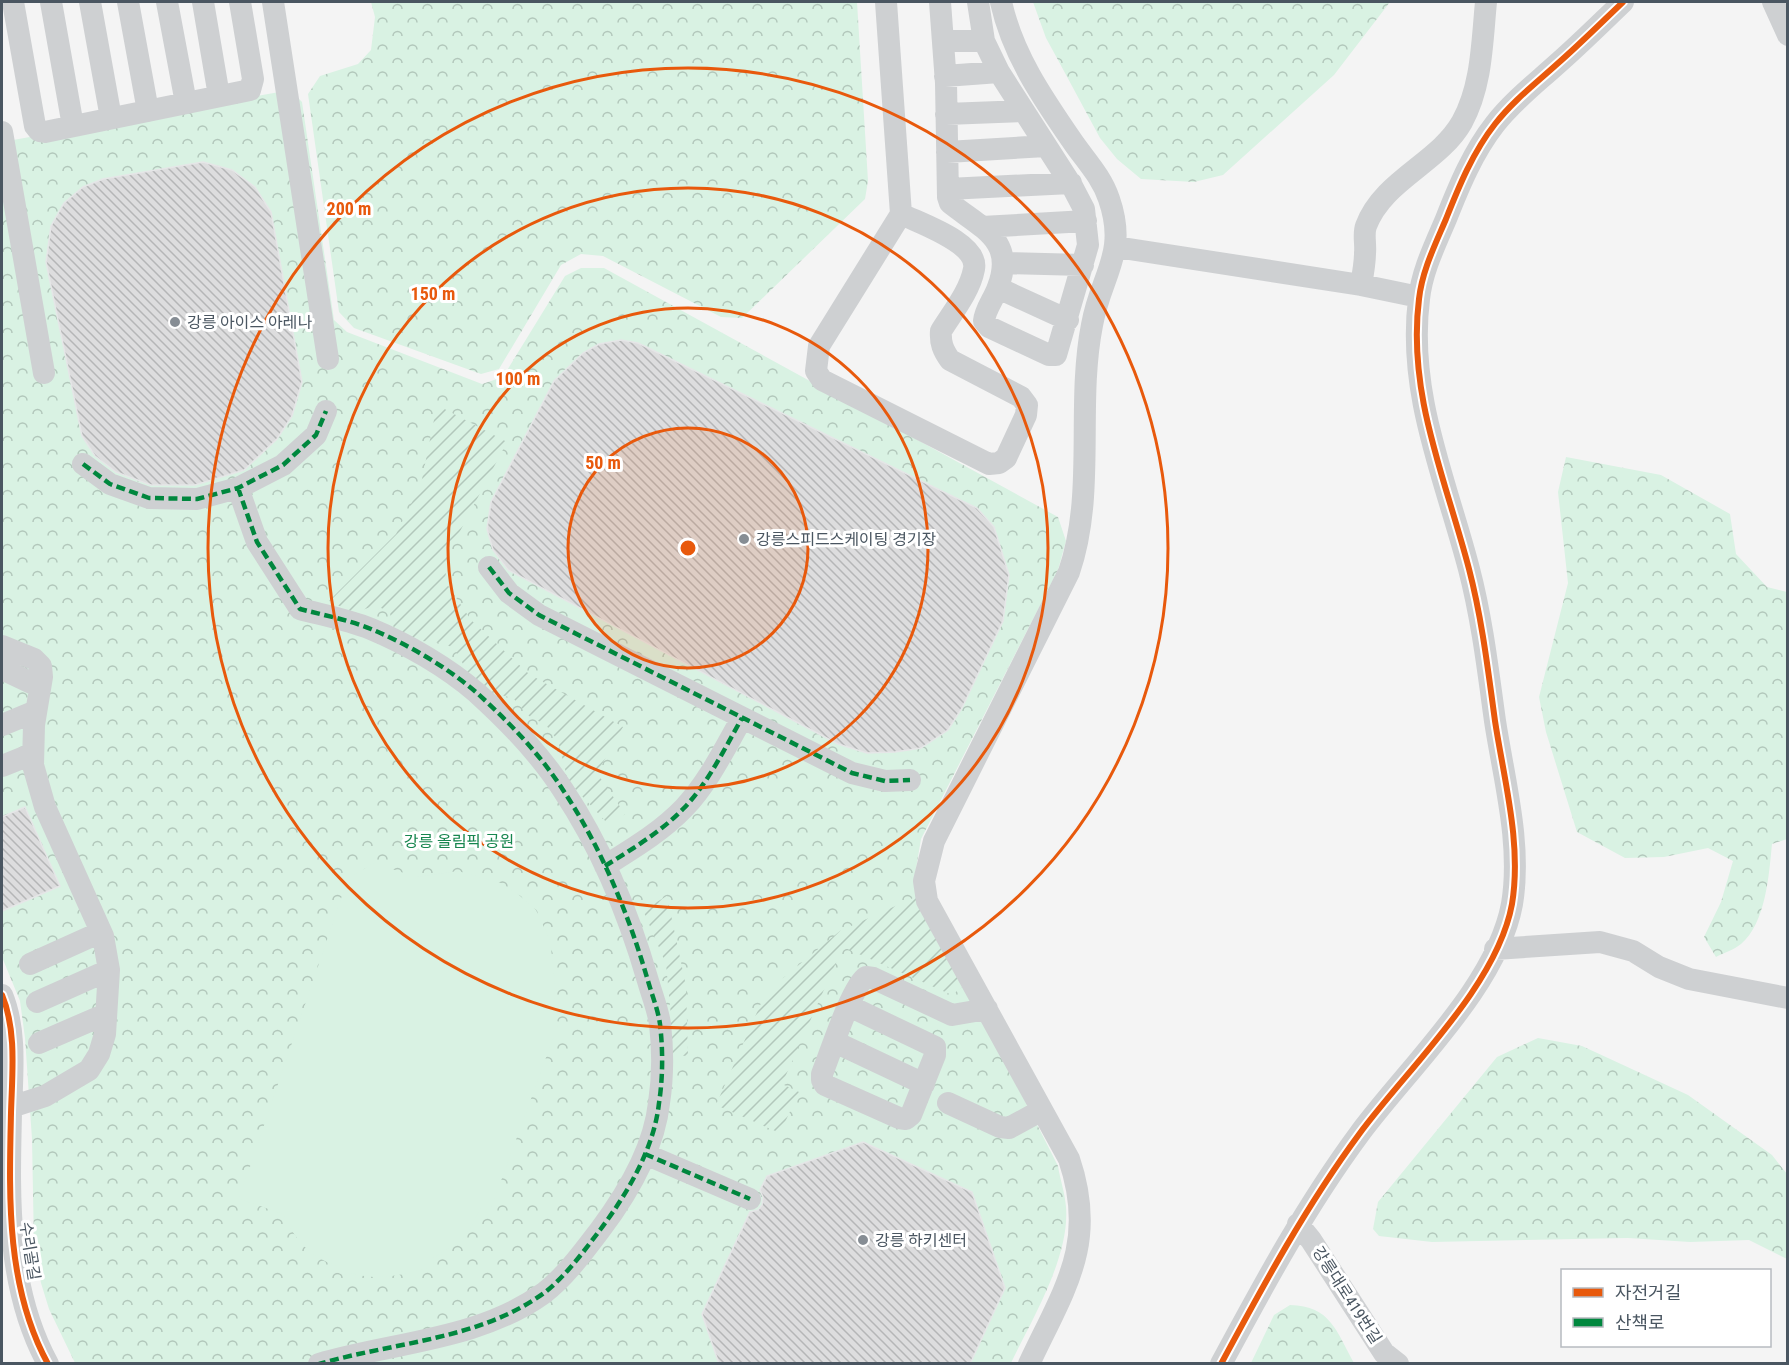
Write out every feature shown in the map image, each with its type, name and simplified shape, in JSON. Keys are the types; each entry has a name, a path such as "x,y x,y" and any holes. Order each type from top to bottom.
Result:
{"street":[{"path":"13,2 35,126 39,131 45,132 250,90 253,85 240,2"},
{"path":"51,2 73,126"},
{"path":"90,2 111,118"},
{"path":"128,2 148,111"},
{"path":"167,2 186,103"},
{"path":"203,2 219,96"},
{"path":"273,2 328,359"},
{"path":"886,2 901,214 819,346 816,371 822,380 989,464 999,463 1006,458 1026,415 1027,405 1021,397 950,360 943,351 940,341 942,331 970,281 975,268 974,257 965,246 901,214"},
{"path":"940,2 950,204 982,227 1000,246 1003,263 998,288 985,314 984,321 989,327 999,332 1049,355 1056,355 1088,245 1084,209 1071,183 999,72 984,40 978,2"},
{"path":"1001,2 1017,54 1037,89 1099,176 1116,223 1116,247 1098,301 1089,345 1085,396 1084,504 1078,545 1069,572 934,841 924,881 927,901 1069,1159 1081,1203 1082,1224 1075,1259 1029,1364"},
{"path":"1361,285 1365,229 1374,207 1445,142 1460,125 1472,104 1479,69 1486,2"},
{"path":"1221,1364 1298,1224 1362,1131 1440,1035 1478,981 1496,949 1512,904 1516,856 1479,607 1439,472 1420,393 1416,344 1419,297 1427,264 1449,211 1472,160 1495,124 1525,92 1623,2"},
{"path":"1773,2 1788,35"},
{"path":"943,41 984,40"},
{"path":"945,76 999,72"},
{"path":"946,114 1023,111"},
{"path":"2,132 44,373"},
{"path":"947,152 1046,146"},
{"path":"948,189 1071,183"},
{"path":"982,227 1086,221"},
{"path":"1116,247 1361,285 1419,297"},
{"path":"1003,263 1083,265"},
{"path":"998,288 1068,320"},
{"path":"83,464 110,484 149,498 197,499 238,488 283,465 316,435 326,411"},
{"path":"238,488 257,542 300,609 370,628 437,664 475,692 523,738 563,790 617,891 643,964 659,1022 662,1065 659,1107 645,1154 621,1202 588,1246 547,1290 522,1307 484,1324 444,1336 357,1353 319,1364"},
{"path":"489,567 509,593 539,615 742,718 852,773 885,781 910,780"},
{"path":"2,646 34,659 41,666 32,754 45,807 101,932 109,970 106,1014 99,1054 89,1070 45,1096 12,1107"},
{"path":"7,676 40,687"},
{"path":"2,725 36,711"},
{"path":"604,866 649,838 685,807 716,765 742,718"},
{"path":"2,766 32,754"},
{"path":"30,964 101,932"},
{"path":"1496,949 1600,942 1633,951 1659,967 1689,979 1788,998"},
{"path":"37,1002 109,970"},
{"path":"849,1006 935,1047 935,1055 924,1084 911,1115 906,1119 825,1085 822,1074 835,1042 849,1006 859,981 866,977 952,1015 987,1009"},
{"name":"수리골길","path":"2,995 12,1040 9,1191 12,1239 29,1321 48,1364"},
{"path":"39,1042 106,1014"},
{"path":"835,1042 924,1084"},
{"path":"948,1103 1000,1127 1009,1128 1042,1110"},
{"path":"645,1154 750,1199"},
{"name":"강릉대로419번길","path":"1298,1224 1311,1240 1384,1353 1398,1364"}],"green space":[{"path":"371,2 857,2 868,181 865,199 742,318 721,317 603,256 581,254 561,265 499,369 481,374 354,328 339,312 308,94 320,76 358,64 371,50 375,17"},
{"path":"1033,2 1390,2 1334,75 1223,175 1194,182 1141,179 1117,159 1100,138 1046,38"},
{"name":"강릉 올림픽 공원","path":"285,91 294,94 302,102 334,320 347,332 482,384 503,377 565,276 581,268 604,268 1058,517 1066,541 1058,570 921,839 914,881 1058,1166 1065,1197 1066,1226 1056,1267 1011,1363 75,1363 49,1309 34,1247 32,1139 25,1038 20,1001 2,957 2,142"},
{"path":"437,405 507,442 448,554 445,581 471,620 529,674 623,727 597,773 625,814 609,825 568,781 558,741 546,725 529,716 513,698 501,695 487,697 463,673 463,664 455,649 445,644 406,638 399,634 393,626 390,613 376,605 354,613 329,601 396,534 421,484"},
{"path":"1566,457 1661,475 1730,514 1736,554 1767,587 1787,592 1787,839 1772,844 1765,897 1756,924 1741,944 1716,957 1704,937 1721,902 1733,861 1708,848 1664,857 1625,858 1577,832 1546,732 1539,697 1568,583 1558,492"},
{"path":"374,863 416,877 458,871 501,883 519,895 536,910 550,940 555,983 553,1020 559,1022 490,1211 480,1208 462,1239 433,1258 434,1266 382,1277 351,1273 349,1276 335,1272 337,1266 319,1258 298,1240 283,1214 239,1199 348,878"},
{"path":"922,894 963,986 952,995 843,947 782,1084 799,1092 780,1133 716,1105 766,992 840,931"},
{"path":"667,896 686,986 688,1056 670,1055 671,1016 666,964 643,910"},
{"path":"1538,1038 1582,1046 1688,1095 1772,1155 1787,1174 1787,1259 1749,1240 1690,1242 1628,1238 1432,1242 1379,1236 1373,1229 1378,1202 1497,1057"},
{"path":"1290,1305 1304,1306 1324,1315 1337,1331 1354,1363 1251,1363 1274,1315"}],"building":[{"name":"강릉 아이스 아레나","path":"203,162 232,170 255,187 271,212 302,382 292,416 277,439 244,470 195,485 151,485 116,472 95,456 82,436 46,262 51,226 64,203 83,187 103,179"},
{"name":"강릉스피드스케이팅 경기장","path":"621,340 638,343 977,508 994,527 1009,575 1003,621 962,708 948,730 921,748 895,752 867,753 838,744 508,570 493,550 487,529 491,502 554,381 583,353 599,344"},
{"path":"25,807 60,886 2,911 2,817"},
{"name":"강릉 하키센터","path":"863,1142 972,1192 1005,1288 970,1364 719,1364 702,1314 750,1212 758,1210 762,1205 763,1197 760,1190 767,1176"}],"marked path":[{"path":"83,464 110,484 149,498 197,499 238,488 283,465 316,435 326,411"},
{"path":"238,488 257,542 300,609 371,629 440,665 489,704 544,764 577,812 613,882 640,956 658,1013 661,1034 660,1093 656,1120 645,1154 610,1216 581,1255 559,1279 544,1293 519,1309 492,1321 435,1338 319,1364"},
{"path":"489,567 509,593 539,615 852,773 885,781 910,780"},
{"path":"605,866 636,847 684,808 723,753 742,718"},
{"path":"645,1154 750,1199"}],"cycle path":[{"path":"1221,1364 1270,1275 1340,1161 1470,995 1489,965 1503,935 1512,904 1515,881 1511,812 1474,588 1423,403 1417,334 1419,299 1433,248 1467,170 1487,135 1517,100 1623,2"},
{"path":"2,995 12,1038 10,1177 13,1241 24,1304 34,1335 48,1364"}],"place":[{"name":"강릉 아이스 아레나","path":"175,322"},
{"name":"강릉스피드스케이팅 경기장","path":"744,539"},
{"name":"강릉 하키센터","path":"863,1240"}]}
